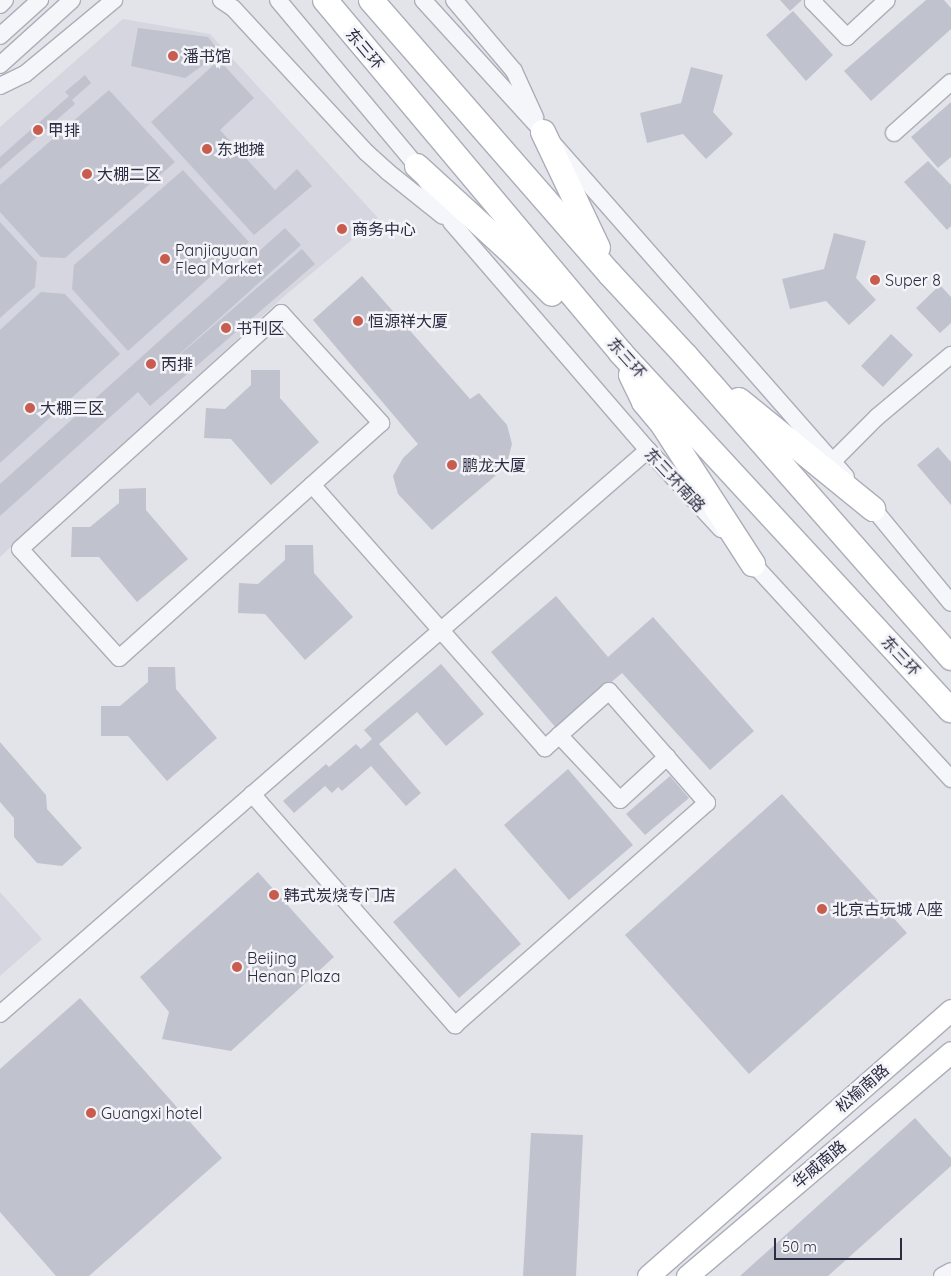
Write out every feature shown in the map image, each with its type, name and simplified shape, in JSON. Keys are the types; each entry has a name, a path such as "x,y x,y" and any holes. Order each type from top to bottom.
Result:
{"highway":[{"name":"东三环","path":"325,0 580,307 948,706"},
{"path":"371,0 610,274 686,356 951,658"},
{"path":"543,132 610,274"},
{"path":"417,166 514,255 549,292 580,307"},
{"path":"621,353 644,402 663,425 753,564"},
{"path":"686,356 873,509"}],"main road":[{"name":"松榆南路","path":"648,1276 951,1010"},
{"name":"华威南路","path":"687,1276 948,1061"}],"street":[{"path":"0,5 5,0"},
{"path":"0,36 40,0"},
{"path":"0,65 72,0"},
{"path":"0,86 25,74 114,0"},
{"path":"221,0 233,8 367,153 452,223"},
{"name":"东三环南路","path":"278,0 417,166 452,223 648,450 951,779"},
{"path":"423,0 543,132 833,461 951,603"},
{"path":"454,0 514,71 543,132"},
{"path":"815,0 813,2 847,37 887,0"},
{"path":"894,133 951,82"},
{"path":"281,313 381,423 312,486 119,658 20,549 281,313"},
{"path":"833,461 877,417 951,355"},
{"path":"0,1014 648,450"},
{"path":"252,794 455,1025 707,803 609,691 545,748 312,486"},
{"path":"559,735 620,800 667,757"},
{"path":"942,1276 951,1271"}],"shaded area":[{"name":"Panjiayuan Flea Market","path":"123,19 210,34 378,218 281,299 0,557 0,127"},
{"path":"0,892 42,939 0,976"}],"building":[{"path":"780,0 802,0 790,11"},
{"path":"926,0 944,0 951,8 951,29 871,101 844,71"},
{"path":"793,11 833,55 806,81 766,35"},
{"name":"潘书馆","path":"138,28 208,37 218,50 209,61 185,78 131,66"},
{"name":"东地摊","path":"219,60 254,98 220,130 275,190 297,169 312,186 254,235 151,122"},
{"path":"691,67 723,75 713,112 733,134 706,159 683,134 647,143 640,113 681,103"},
{"name":"甲排","path":"85,75 91,83 72,100 75,104 0,169 0,157 69,96 65,92"},
{"name":"大棚二区","path":"109,90 175,162 65,258 41,257 0,212 0,185"},
{"path":"951,102 951,157 938,168 911,137"},
{"path":"928,161 951,185 951,226 947,230 904,182"},
{"path":"183,170 249,242 128,351 72,289 74,265"},
{"path":"0,222 37,262 35,287 0,318"},
{"name":"丙排","path":"285,228 301,245 153,378 302,249 315,264 150,406 138,392 0,516 0,484"},
{"path":"834,233 866,241 856,278 876,300 849,325 826,301 790,309 782,279 824,269"},
{"path":"362,276 470,399 479,393 507,425 512,444 508,459 501,471 432,530 398,494 393,476 403,458 418,444 313,320"},
{"path":"940,285 951,297 951,323 940,333 916,308"},
{"name":"大棚三区","path":"41,292 65,294 120,354 0,463 0,330"},
{"path":"891,334 913,355 883,387 861,366"},
{"path":"251,370 280,370 280,398 319,442 271,485 231,439 204,438 206,408 225,409 251,385"},
{"path":"938,447 951,462 951,505 917,465"},
{"path":"146,488 146,510 188,559 137,602 99,557 71,557 72,527 90,527 119,503 119,489"},
{"path":"285,545 313,545 314,573 353,617 305,660 265,614 238,613 239,583 258,584 285,560"},
{"path":"556,596 608,657 653,617 754,731 710,770 622,673 557,729 491,652"},
{"path":"441,664 484,714 446,746 417,712 379,744 421,793 406,806 371,766 342,791 338,787 332,793 325,786 294,813 283,801 326,764 329,767 356,744 361,749 372,739 364,730"},
{"path":"148,667 175,667 176,689 217,738 167,781 128,736 101,736 101,706 120,706 148,682"},
{"path":"0,742 46,795 47,809 82,848 62,866 37,863 14,837 14,818 0,802"},
{"path":"568,769 633,845 569,900 504,825"},
{"path":"670,776 689,798 645,835 626,814"},
{"path":"782,794 907,933 749,1074 625,935"},
{"path":"455,868 521,944 459,998 393,922"},
{"name":"Beijing Henan Plaza","path":"258,872 334,957 231,1051 162,1039 169,1012 140,977"},
{"name":"Guangxi hotel","path":"80,998 222,1158 89,1276 56,1276 0,1212 0,1069"},
{"path":"915,1118 951,1158 951,1166 828,1276 740,1276"},
{"path":"531,1133 583,1135 576,1276 523,1276"}],"place":[{"name":"潘书馆","path":"173,56"},
{"name":"甲排","path":"38,130"},
{"name":"东地摊","path":"207,149"},
{"name":"大棚二区","path":"87,174"},
{"name":"商务中心","path":"342,229"},
{"name":"Panjiayuan Flea Market","path":"165,259"},
{"name":"Super 8","path":"875,280"},
{"name":"恒源祥大厦","path":"358,321"},
{"name":"书刊区","path":"226,328"},
{"name":"丙排","path":"151,364"},
{"name":"大棚三区","path":"30,408"},
{"name":"鹏龙大厦","path":"452,465"},
{"name":"韩式炭烧专门店","path":"274,895"},
{"name":"北京古玩城 A座","path":"822,909"},
{"name":"Beijing Henan Plaza","path":"237,967"},
{"name":"Guangxi hotel","path":"91,1113"}]}
